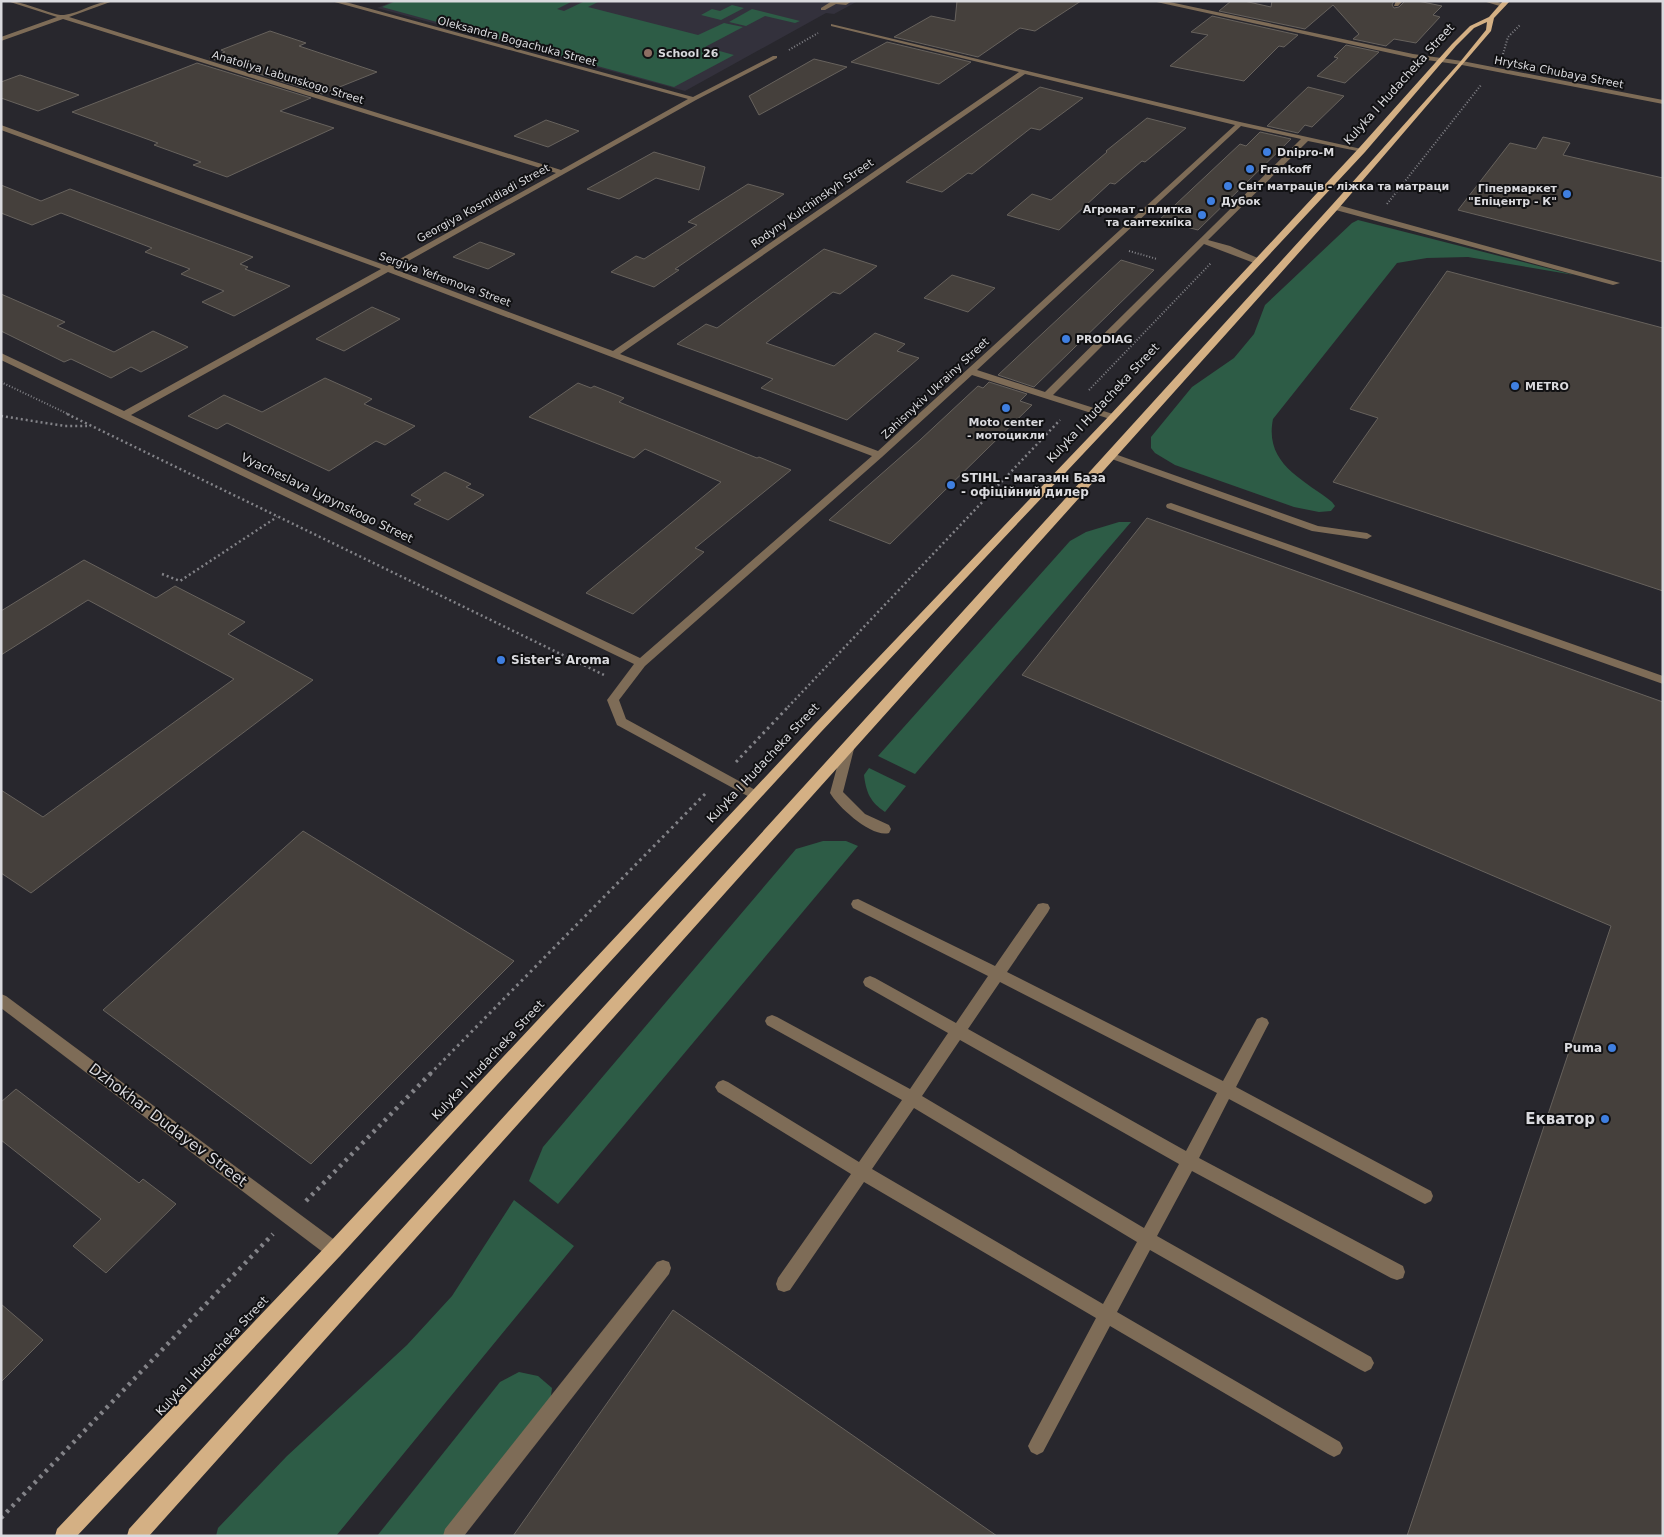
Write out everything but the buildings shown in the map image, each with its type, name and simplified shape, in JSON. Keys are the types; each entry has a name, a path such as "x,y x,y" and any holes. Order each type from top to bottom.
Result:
{"main road":[{"name":"Kulyka I Hudacheka Street","path":"136,1536 1335,207 1452,62 1472,27 1491,18 1505,3"},
{"name":"Kulyka I Hudacheka Street","path":"64,1536 334,1250 755,795 1113,417 1362,150 1452,62 1489,30 1491,18"}],"street":[{"name":"Anatoliya Labunskogo Street","path":"10,1 561,172"},
{"path":"1,39 110,1"},
{"name":"Oleksandra Bogachuka Street","path":"334,1 694,99"},
{"path":"823,9 835,2 844,4 850,1"},
{"name":"Hrytska Chubaya Street","path":"1155,1 1412,56 1663,102"},
{"path":"1486,1 1505,3"},
{"path":"833,25 1240,124 1362,150"},
{"name":"Georgiya Kosmidiadi Street","path":"124,414 694,99 775,57"},
{"name":"Rodyny Kulchinskyh Street","path":"614,354 1024,72"},
{"path":"1626,103 1627,95"},
{"name":"Zahisnykiv Ukrainy Street","path":"722,777 621,722 613,700 641,663 879,455 1240,124"},
{"name":"Sergiya Yefremova Street","path":"1,127 388,269 879,455"},
{"path":"1046,396 1306,138"},
{"path":"1335,207 1616,283"},
{"path":"1204,241 1227,248 1257,261"},
{"name":"Vyacheslava Lypynskogo Street","path":"1,356 641,663"},
{"path":"970,371 1113,417"},
{"path":"1112,456 1316,529 1367,536"},
{"path":"1171,506 1663,680"},
{"path":"849,745 836,793 860,817 884,829"},
{"path":"722,777 755,795"},
{"path":"858,904 1226,1090 1425,1196"},
{"path":"784,1284 1042,908"},
{"path":"870,982 957,1033 1189,1161 1397,1272"},
{"name":"Dzhokhar Dudayev Street","path":"1,1000 334,1250"},
{"path":"772,1021 912,1098 1147,1239 1365,1363"},
{"path":"1037,1446 1262,1023"},
{"path":"722,1087 862,1172 1334,1448"},
{"path":"452,1536 663,1268"}],"path":[{"path":"775,57 833,25"},
{"path":"1503,55 1508,37 1520,25"},
{"path":"1368,216 1380,213 1484,82"},
{"path":"1107,245 1179,266"},
{"path":"1,1518 290,1217 722,777 1074,405 1227,248"},
{"path":"1,382 88,426 624,685"},
{"path":"1,416 65,426 88,426"},
{"path":"162,574 180,581 277,517"}],"shaded area":[{"name":"School 26","path":"394,1 858,1 834,14 826,13 685,91 377,8"}],"green space":[{"name":"School 26","path":"396,1 573,1 557,9 564,11 585,1 600,1 588,7 698,35 724,23 743,27 705,47 734,55 674,87 382,7"},
{"path":"732,5 744,8 721,20 701,15 712,9 720,11"},
{"path":"752,9 800,21 795,23 765,16 746,26 729,22"},
{"path":"1358,220 1574,275 1468,257 1427,258 1397,263 1273,419 1272,435 1274,448 1280,459 1288,469 1332,502 1335,506 1331,511 1319,512 1294,507 1175,465 1155,453 1151,448 1151,437 1192,387 1234,358 1254,334 1265,305 1352,223"},
{"path":"1119,522 1131,522 915,774 878,756 1070,541 1086,532"},
{"path":"869,768 906,786 885,812 872,800 866,787 864,775"},
{"path":"823,841 846,841 858,846 558,1204 529,1181 543,1147 796,849"},
{"path":"514,1200 574,1246 336,1536 216,1536 218,1528 287,1456 407,1345 452,1296"},
{"path":"519,1372 538,1376 552,1388 549,1410 453,1536 377,1536 500,1382"}],"place":[{"name":"School 26","path":"648,53"},
{"name":"Dnipro-M","path":"1267,152"},
{"name":"Frankoff","path":"1250,169"},
{"name":"Світ матраців - ліжка та матраци","path":"1228,186"},
{"name":"Гіпермаркет \"Епіцентр - К\"","path":"1567,194"},
{"name":"Дубок","path":"1211,201"},
{"name":"Агромат - плитка та сантехніка","path":"1202,215"},
{"name":"PRODIAG","path":"1066,339"},
{"name":"METRO","path":"1515,386"},
{"name":"Moto center - мотоцикли","path":"1006,408"},
{"name":"STIHL - магазин База - офіційний дилер","path":"951,485"},
{"name":"Sister's Aroma","path":"501,660"},
{"name":"Puma","path":"1612,1048"},
{"name":"Екватор","path":"1605,1119"}]}
